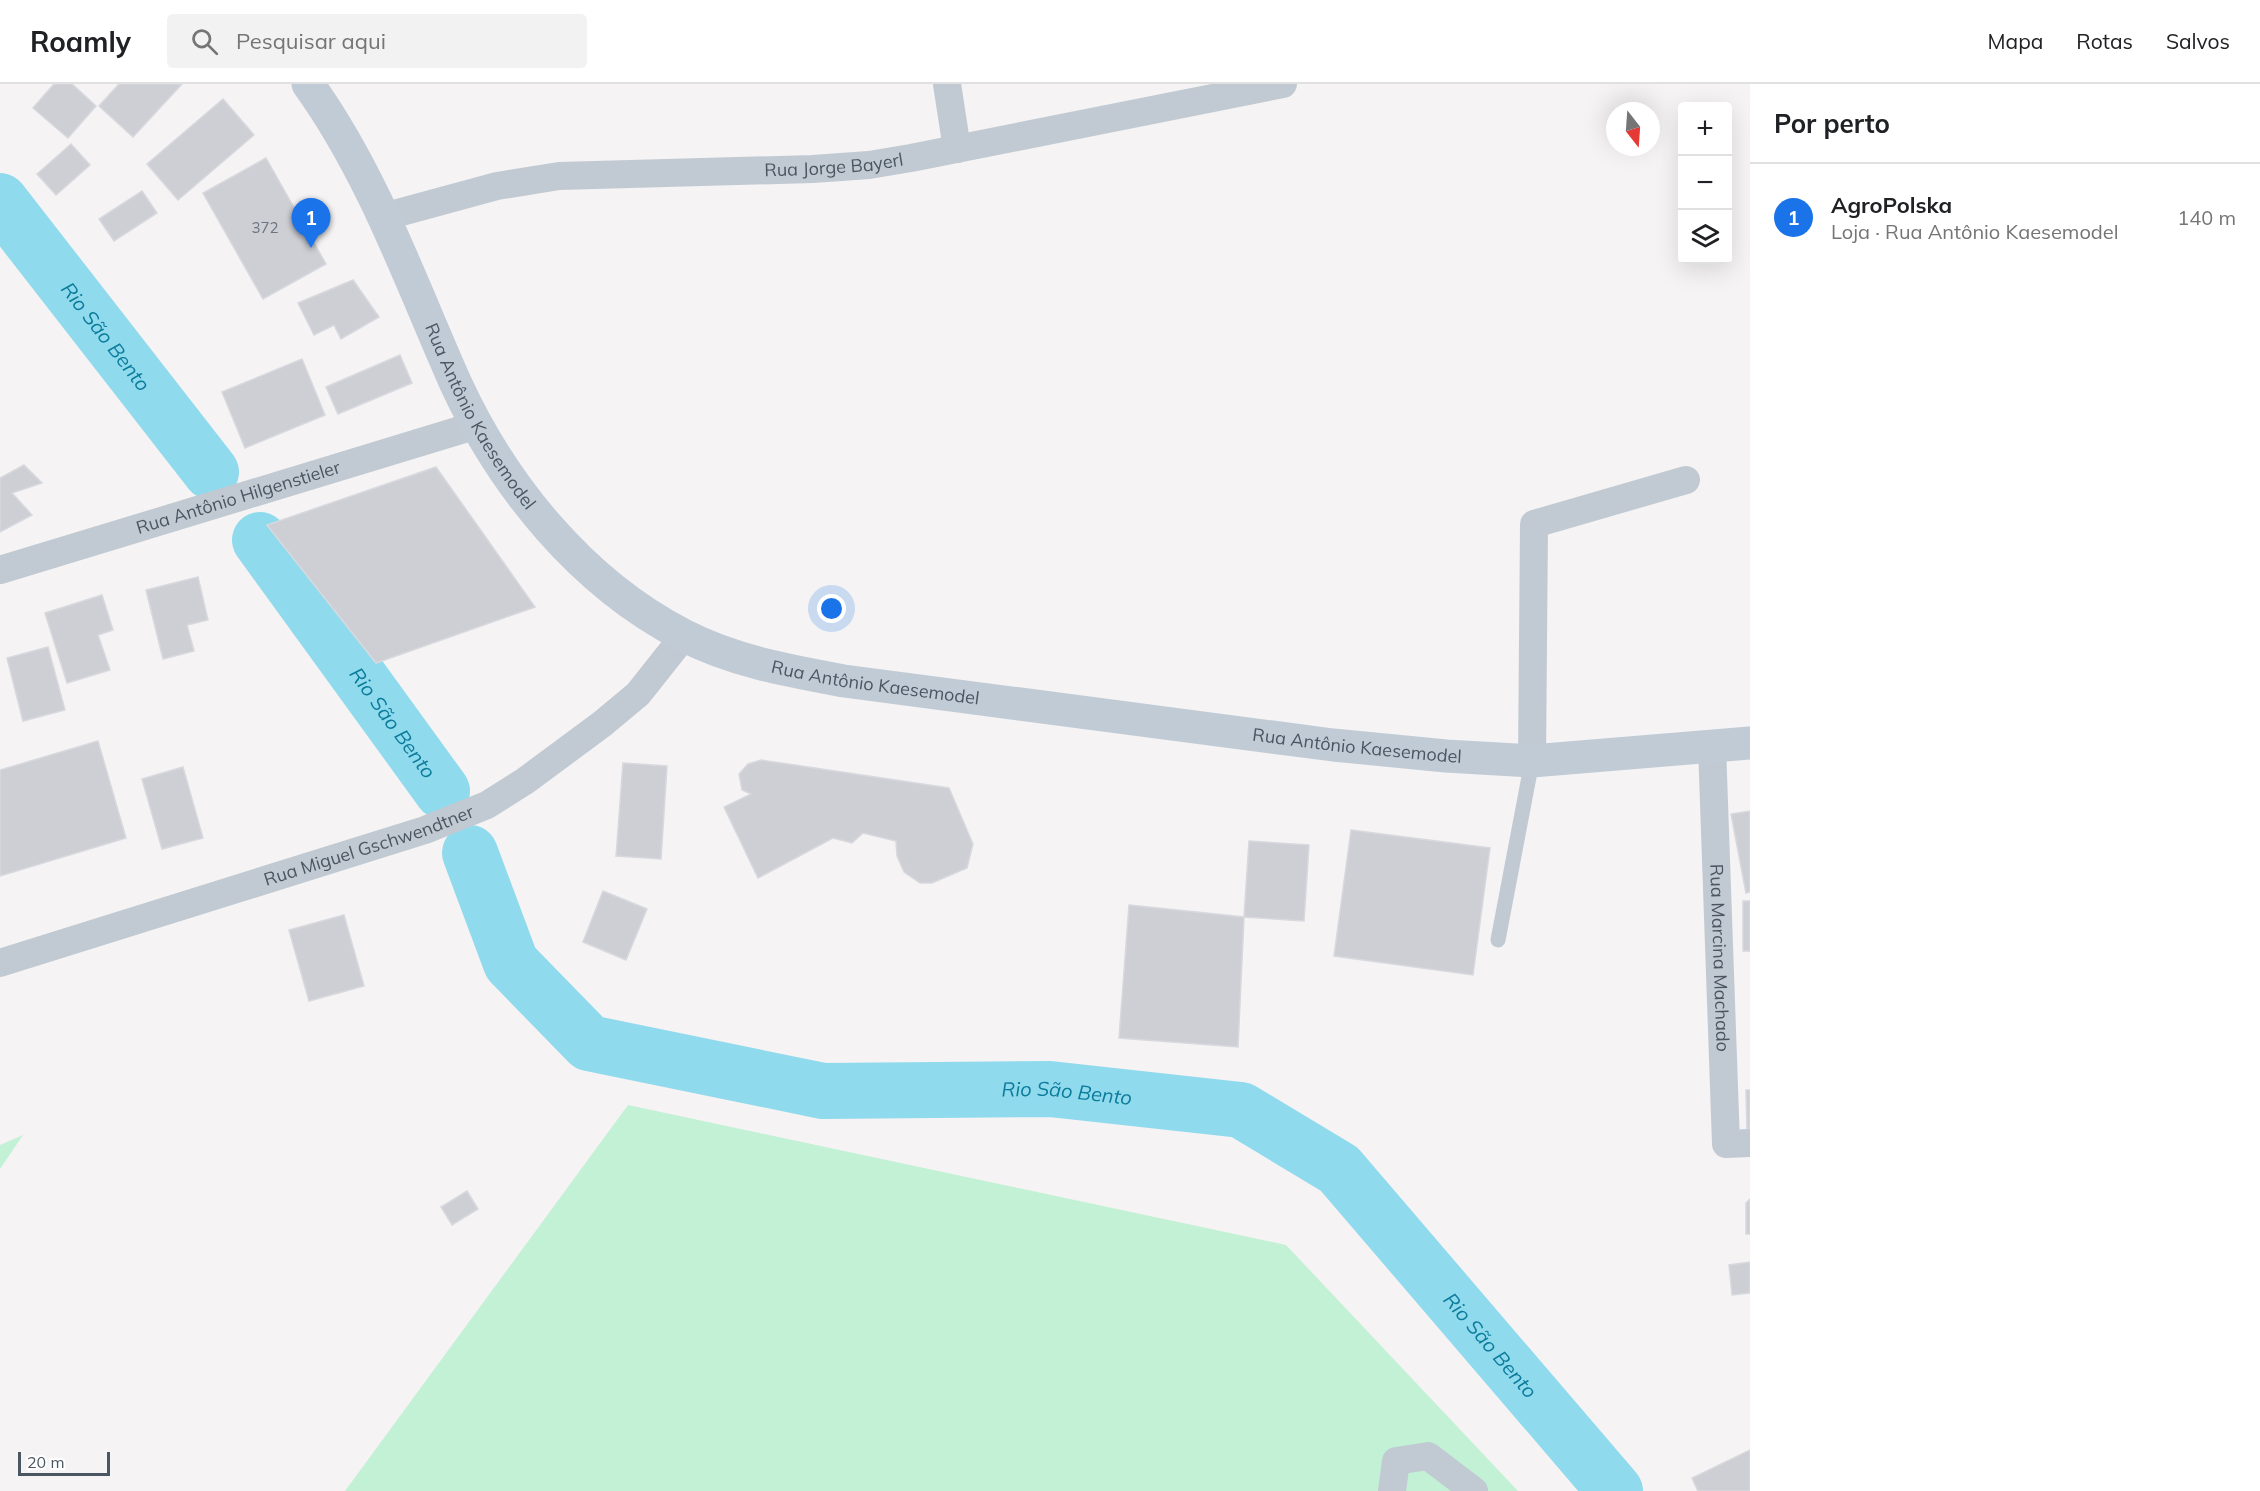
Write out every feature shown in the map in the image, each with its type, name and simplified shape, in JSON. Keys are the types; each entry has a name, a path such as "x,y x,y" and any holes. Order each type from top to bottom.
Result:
{"main road":[{"name":"Rua Antônio Kaesemodel","path":"308,84 327,111 383,217 457,386 504,472 557,537 622,596 652,618 684,636 773,668 854,682 1333,745 1446,756 1532,760 1750,743"}],"street":[{"path":"947,84 957,149"},
{"name":"Rua Jorge Bayerl","path":"383,217 496,186 539,178 869,165 1283,84"},
{"name":"Rua Antônio Hilgenstieler","path":"0,570 477,425"},
{"path":"1532,760 1534,524 1686,480"},
{"name":"Rua Miguel Gschwendtner","path":"0,963 425,830 487,805 544,767 638,694 684,636"},
{"name":"Rua Marcina Machado","path":"1713,746 1726,1144 1750,1143"},
{"path":"1392,1491 1396,1461 1428,1456 1474,1491"}],"lane":[{"path":"1497,940 1532,760"}],"green space":[{"path":"628,1105 1286,1245 1518,1491 345,1491"},
{"path":"23,1135 0,1169 0,1145"}],"building":[{"path":"54,84 72,84 96,106 68,138 33,108"},
{"path":"119,84 182,84 133,137 99,106"},
{"path":"223,99 254,135 178,200 147,164"},
{"path":"71,144 90,165 56,195 37,174"},
{"path":"266,158 326,264 263,299 203,193"},
{"path":"142,191 157,213 114,241 99,219"},
{"path":"353,280 379,317 341,339 334,325 314,335 298,303"},
{"path":"400,355 412,383 338,414 326,387"},
{"path":"302,359 325,415 245,448 222,392"},
{"path":"24,465 42,483 12,493 32,515 0,532 0,478"},
{"path":"436,467 535,607 376,663 267,525"},
{"path":"198,577 208,620 187,625 194,651 163,659 146,590"},
{"path":"102,595 113,630 98,635 110,670 67,683 45,613"},
{"path":"48,647 65,710 23,721 7,658"},
{"path":"98,741 126,838 0,876 0,770"},
{"path":"761,760 949,788 973,844 967,868 932,883 920,883 904,872 897,856 896,841 863,833 852,843 833,838 758,878 724,807 751,794 742,790 739,774 748,764"},
{"path":"623,763 667,766 661,859 616,856"},
{"path":"183,767 203,838 162,849 142,779"},
{"path":"1750,811 1750,892 1746,893 1731,814"},
{"path":"1351,830 1490,848 1473,975 1334,956"},
{"path":"1249,841 1309,845 1304,921 1244,917"},
{"path":"603,891 647,909 626,960 583,942"},
{"path":"1743,901 1750,901 1750,951 1743,951"},
{"path":"1129,905 1244,917 1238,1047 1119,1038"},
{"path":"344,915 364,986 309,1001 289,930"},
{"path":"1746,1090 1750,1090 1750,1129 1747,1129"},
{"path":"467,1191 478,1209 452,1225 441,1207"},
{"path":"1750,1199 1750,1234 1746,1234 1746,1203"},
{"path":"1750,1262 1750,1293 1732,1295 1729,1265"},
{"path":"1750,1450 1750,1491 1698,1491 1692,1478"}],"waterway":[{"name":"Rio São Bento","path":"0,201 211,472"},
{"name":"Rio São Bento","path":"260,540 442,791"},
{"name":"Rio São Bento","path":"470,853 511,963 589,1043 823,1091 1050,1089 1241,1110 1339,1169 1615,1491"}],"place":[{"name":"AgroPolska","path":"311,248"}]}
